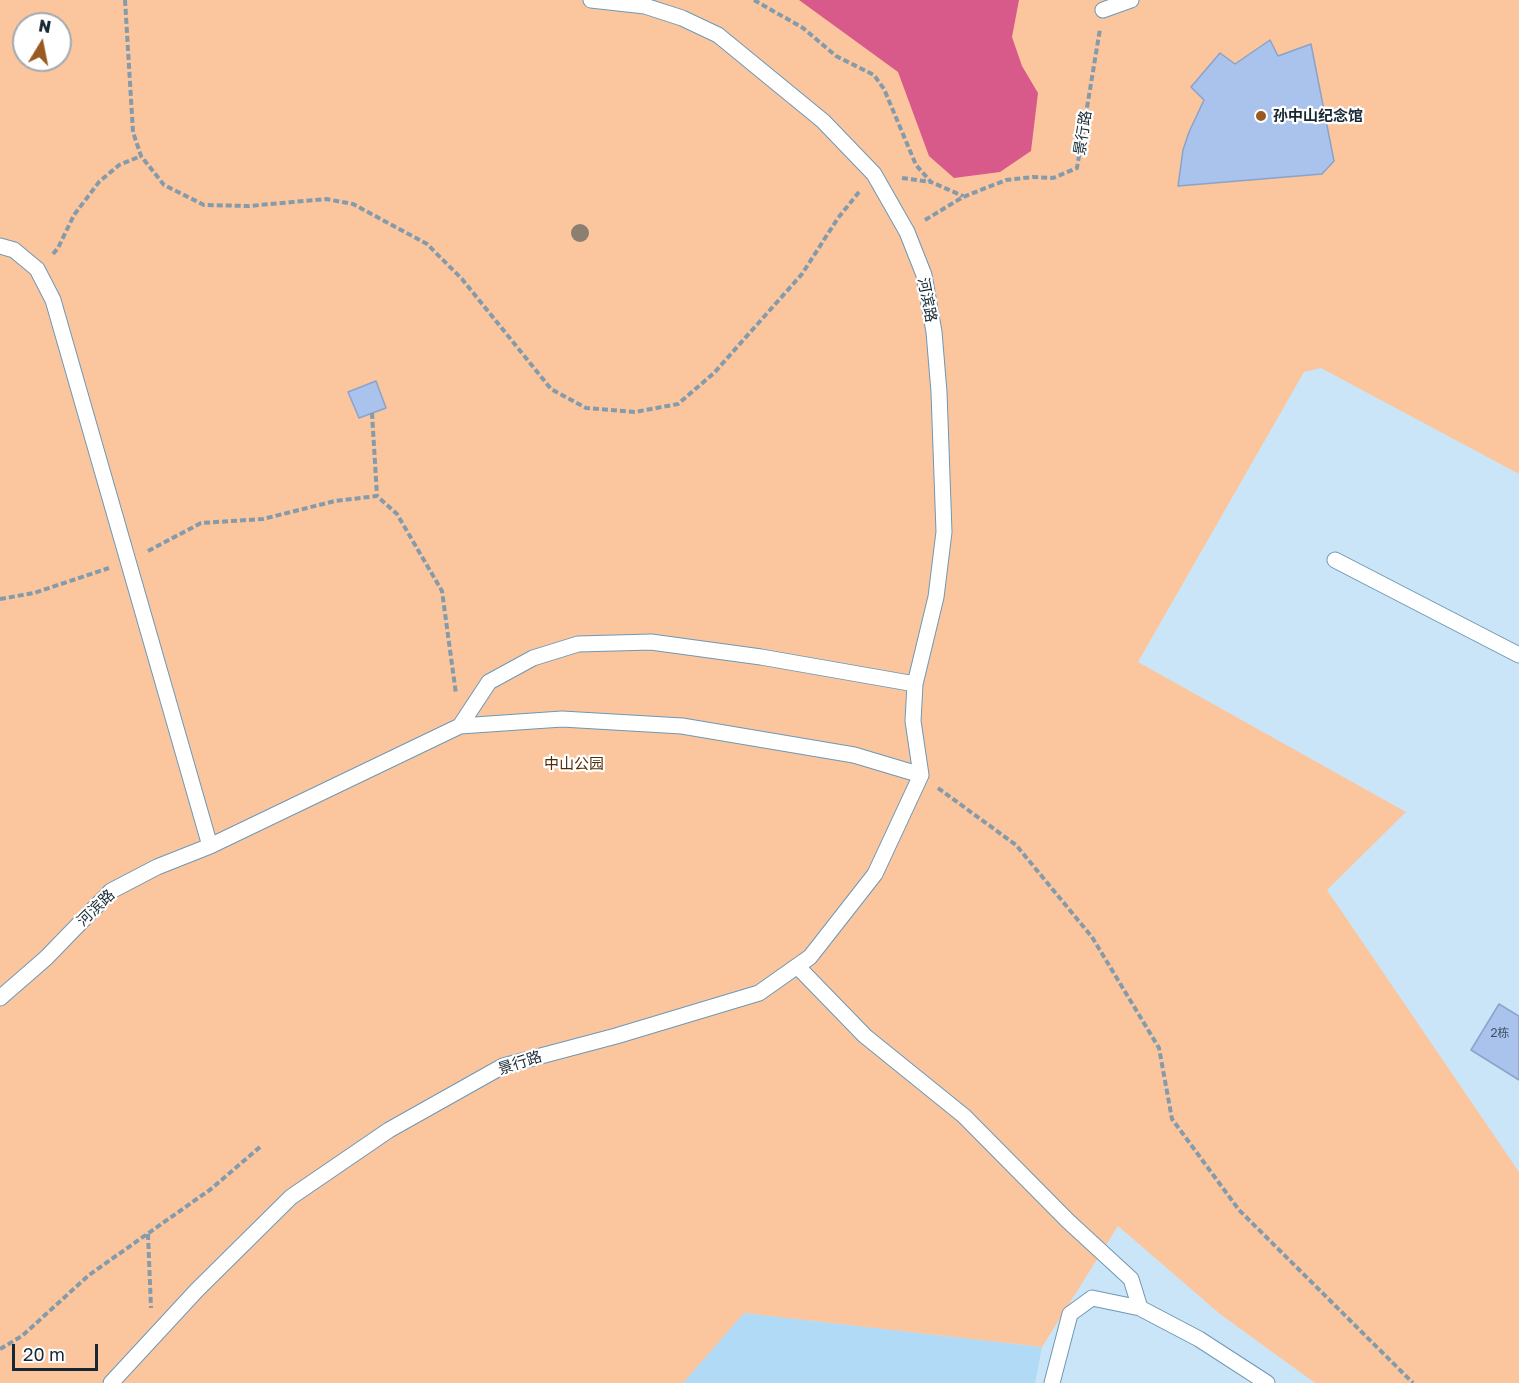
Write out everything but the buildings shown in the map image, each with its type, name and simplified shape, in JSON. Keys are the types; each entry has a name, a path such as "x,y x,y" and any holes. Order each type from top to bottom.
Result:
{"lane":[{"name":"河滨路","path":"591,0 645,6 682,18 718,35 824,121 873,174 907,232 924,275 934,332 939,392 944,532 936,597 915,684 913,721 921,775"},
{"path":"1103,10 1131,0"},
{"path":"0,246 14,250 37,268 53,300 210,846"},
{"path":"1335,560 1519,655"},
{"path":"460,726 489,682 532,658 578,644 651,642 761,657 915,684"},
{"path":"460,726 562,719 681,726 854,755 921,775"},
{"name":"河滨路","path":"0,998 46,958 111,891 157,867 210,846 460,726"},
{"name":"景行路","path":"111,1383 197,1290 291,1197 389,1130 503,1066 616,1036 759,993 810,957 875,874 921,775"},
{"path":"797,966 865,1036 964,1116 1068,1221 1131,1280 1140,1308"},
{"path":"1052,1383 1070,1314 1092,1298 1140,1308 1199,1339 1267,1383"}],"path":[{"path":"125,0 133,132 141,156 164,185 204,205 249,206 326,199 353,204 427,244 462,279 551,389 586,408 635,412 678,404 714,374 802,273 838,218 873,174 931,182 963,196"},
{"path":"754,0 803,28 836,56 874,75 884,89 916,165 931,182"},
{"name":"景行路","path":"907,232 963,196 1006,180 1033,177 1053,178 1077,168 1103,10"},
{"path":"37,268 58,248 74,215 99,182 119,165 141,156"},
{"path":"372,413 377,496 398,514 442,591 460,726"},
{"path":"0,599 34,593 129,562 201,523 262,519 335,501 377,496"},
{"path":"921,775 1016,845 1092,937 1159,1048 1172,1119 1239,1210 1413,1383"},
{"path":"0,1349 22,1336 89,1275 211,1189 260,1147"},
{"path":"148,1234 153,1338"}],"shaded area":[{"path":"799,0 1019,0 1012,37 1022,66 1038,93 1031,151 1000,172 954,178 929,156 898,72"},
{"path":"744,1313 1042,1347 1035,1383 683,1383"}],"green space":[{"name":"中山公园","path":"0,0 1519,0 1519,474 1321,368 1304,372 1138,662 1406,812 1327,890 1519,1172 1519,1383 1315,1383 1220,1314 1118,1226 1042,1347 744,1313 683,1383 0,1383"}],"place":[{"name":"孙中山纪念馆","path":"1261,116"}]}
